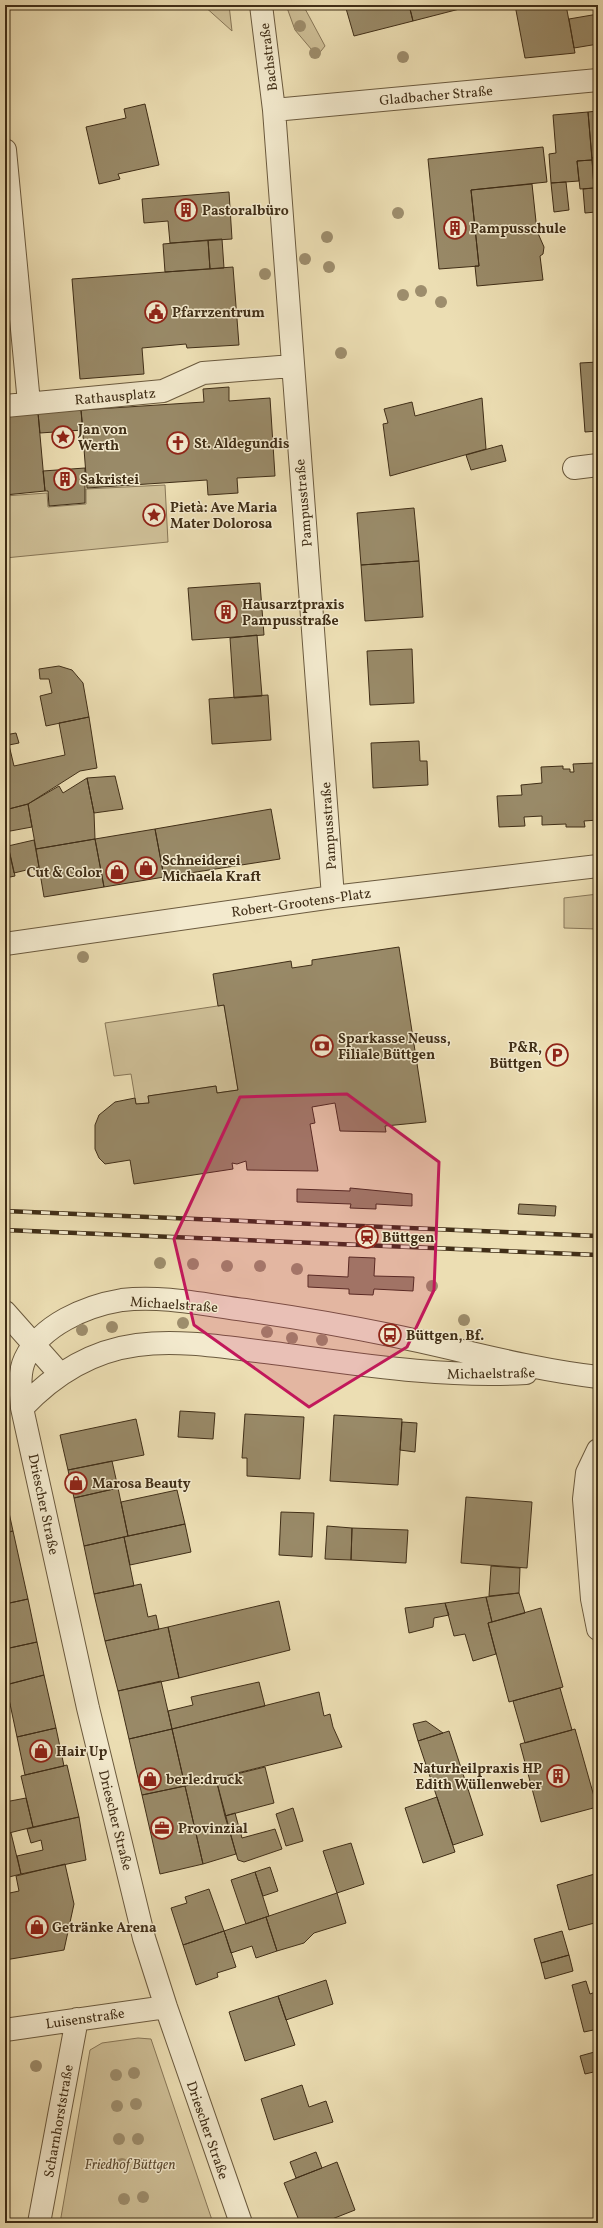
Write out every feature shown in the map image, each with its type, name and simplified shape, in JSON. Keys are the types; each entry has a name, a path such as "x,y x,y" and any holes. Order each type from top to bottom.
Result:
{"street":[{"name":"Bachstraße","path":"261,5 274,110"},
{"name":"Gladbacher Straße","path":"274,110 598,80"},
{"name":"Pampusstraße","path":"274,110 333,897"},
{"path":"5,150 29,404"},
{"name":"Rathausplatz","path":"5,406 163,391 203,373 292,366"},
{"path":"574,468 598,465"},
{"name":"Robert-Grootens-Platz","path":"5,944 333,897 598,866"},
{"name":"Michaelstraße","path":"22,1408 20,1380 25,1360 35,1345 48,1331 64,1320 95,1307 123,1300 190,1302 304,1319 390,1335 551,1371 598,1377"},
{"path":"5,1312 60,1374"},
{"name":"Michaelstraße","path":"22,1408 39,1390 60,1374 80,1363 121,1348 161,1343 239,1349 428,1373 488,1375 551,1371"},
{"name":"Driescher Straße","path":"22,1408 90,1716 144,1938 166,2007 241,2223"},
{"path":"598,1450 587,1473 584,1499 592,1600 598,1629"},
{"name":"Luisenstraße","path":"5,2030 166,2007"},
{"name":"Scharnhorststraße","path":"39,2223 77,2019"}],"highlighted area":[{"path":"347,1094 439,1162 434,1290 407,1347 309,1407 194,1325 174,1239 240,1097"}],"green space":[{"path":"203,5 229,5 232,31"},
{"path":"286,5 303,5 325,46 317,56 295,30"},
{"path":"165,485 168,542 5,558 5,496 47,493 48,507 86,504 86,489"},
{"path":"598,894 598,929 564,928 564,898"},
{"path":"224,1005 238,1090 217,1093 216,1086 148,1096 149,1103 136,1104 131,1074 114,1076 105,1023"},
{"name":"Friedhof Büttgen","path":"138,2038 151,2039 213,2223 60,2223 90,2050 102,2043"}],"building":[{"path":"345,5 409,5 413,21 354,36"},
{"path":"409,5 475,5 413,21"},
{"path":"515,5 566,5 575,53 525,58"},
{"path":"598,14 598,44 574,48 569,19"},
{"path":"145,104 159,165 118,174 120,179 99,184 86,127 126,118 124,109"},
{"path":"598,111 598,157 592,158 588,112"},
{"path":"588,112 592,160 577,161 579,181 551,183 549,154 556,153 553,115"},
{"name":"Pampusschule","path":"543,147 547,182 471,190 479,266 439,269 428,159"},
{"path":"598,157 598,216 596,216 592,158"},
{"path":"592,160 594,188 580,189 577,161"},
{"path":"566,182 569,210 554,212 551,183"},
{"path":"532,184 537,231 544,247 543,254 540,256 543,280 477,286 475,266 479,266 471,190"},
{"path":"594,188 596,212 585,213 583,189"},
{"name":"Pastoralbüro","path":"229,192 232,239 170,243 168,221 144,223 142,199"},
{"path":"222,239 224,268 210,269 208,240"},
{"path":"208,240 210,269 165,272 163,244"},
{"name":"Pfarrzentrum","path":"233,267 239,345 187,348 186,344 142,348 144,374 80,379 72,279"},
{"path":"598,362 598,431 585,432 580,363"},
{"name":"St. Aldegundis","path":"229,387 229,401 270,398 275,476 237,478 238,493 208,495 207,480 87,488 81,410 204,402 203,389"},
{"path":"482,398 486,449 390,476 383,424 388,423 384,409 412,402 415,416"},
{"path":"81,410 83,430 40,433 38,413"},
{"path":"38,413 45,491 5,495 5,416"},
{"path":"502,445 506,461 471,470 466,455"},
{"name":"Sakristei","path":"85,468 85,503 49,506 48,491 45,491 43,471"},
{"path":"414,508 419,561 361,565 357,513"},
{"path":"419,561 423,617 365,621 361,565"},
{"name":"Hausarztpraxis Pampusstraße","path":"260,583 264,635 192,640 188,588"},
{"path":"257,635 262,696 234,698 230,638"},
{"path":"412,649 414,703 370,705 367,651"},
{"path":"59,666 72,670 83,683 89,717 46,726 40,696 52,693 49,679 40,679 39,669"},
{"path":"268,695 271,740 212,744 209,699"},
{"path":"89,717 97,768 80,771 28,804 5,810 5,735 16,733 19,743 9,745 14,766 65,755 59,723"},
{"path":"419,741 420,761 427,761 428,785 373,788 371,743"},
{"path":"595,763 596,787 598,787 598,820 584,821 585,827 566,827 566,824 542,825 542,816 524,817 525,826 499,827 497,796 522,795 521,785 542,783 541,767 563,766 563,769 570,769 570,772 574,772 573,764"},
{"path":"115,776 123,809 94,813 87,778"},
{"path":"87,778 94,813 95,839 36,849 28,804 59,786 63,793"},
{"path":"28,804 32,827 5,832 5,810"},
{"path":"271,809 280,859 164,877 155,829"},
{"path":"155,829 164,877 104,887 95,839"},
{"path":"5,832 15,876 5,878"},
{"path":"95,839 104,887 44,897 36,849"},
{"path":"34,840 39,867 14,873 8,846"},
{"name":"Sparkasse Neuss, Filiale Büttgen","path":"399,947 426,1122 385,1126 386,1132 340,1131 335,1103 312,1107 315,1123 310,1124 318,1171 247,1170 246,1161 237,1164 232,1163 233,1169 134,1184 130,1160 105,1164 99,1158 95,1149 95,1125 99,1115 115,1102 135,1098 136,1104 149,1103 148,1096 216,1086 217,1093 238,1090 224,1005 218,1006 213,974 291,961 292,968 312,965 312,960"},
{"path":"350,1188 412,1194 412,1206 376,1204 376,1209 350,1208 351,1204 297,1202 297,1189 350,1191"},
{"path":"519,1204 556,1206 555,1216 518,1214"},
{"path":"349,1257 375,1258 374,1276 414,1277 413,1291 374,1289 373,1295 349,1294 349,1289 308,1287 308,1275 348,1277"},
{"path":"180,1411 215,1413 213,1439 178,1437"},
{"path":"245,1414 304,1417 300,1479 247,1476 247,1458 242,1458"},
{"path":"334,1415 402,1419 398,1485 330,1481"},
{"path":"136,1419 144,1455 68,1470 60,1435"},
{"path":"402,1422 417,1423 415,1452 400,1450"},
{"path":"112,1461 118,1488 74,1498 68,1470"},
{"path":"118,1488 128,1536 84,1546 74,1498"},
{"path":"177,1490 185,1524 128,1536 121,1502"},
{"path":"5,1494 13,1531 5,1533"},
{"path":"466,1497 532,1502 527,1568 461,1563"},
{"path":"281,1512 314,1513 312,1557 279,1555"},
{"path":"185,1524 191,1552 130,1565 124,1537"},
{"path":"327,1526 352,1528 351,1560 325,1559"},
{"path":"352,1528 408,1530 406,1563 351,1560"},
{"path":"13,1531 28,1599 5,1604 5,1533"},
{"path":"124,1537 134,1586 94,1594 84,1546"},
{"path":"491,1566 520,1568 519,1593 489,1596"},
{"path":"141,1584 148,1617 156,1615 159,1629 105,1641 94,1594"},
{"path":"519,1593 525,1613 492,1622 486,1597"},
{"path":"486,1597 492,1622 488,1623 496,1654 473,1661 465,1634 454,1636 445,1603"},
{"path":"28,1599 37,1642 5,1649 5,1604"},
{"path":"279,1601 290,1650 179,1678 168,1627"},
{"path":"445,1603 449,1615 434,1618 433,1627 409,1633 405,1608"},
{"path":"541,1608 563,1687 509,1702 488,1623"},
{"path":"168,1627 179,1678 118,1691 105,1641"},
{"path":"37,1642 44,1675 5,1685 5,1649"},
{"path":"44,1675 56,1728 17,1737 6,1685"},
{"path":"161,1681 172,1729 129,1739 118,1691"},
{"path":"259,1682 265,1706 172,1729 168,1711 193,1705 191,1697"},
{"path":"5,1685 10,1705 5,1707"},
{"path":"560,1688 572,1730 525,1743 513,1701"},
{"path":"319,1692 324,1716 330,1714 333,1727 342,1747 185,1786 172,1729"},
{"path":"426,1721 443,1733 418,1741 413,1724"},
{"name":"Hair Up","path":"56,1728 64,1766 25,1775 17,1737"},
{"path":"172,1729 185,1786 142,1795 129,1739"},
{"name":"Naturheilpraxis HP Edith Wüllenweber","path":"575,1729 597,1807 541,1822 520,1744"},
{"path":"449,1731 483,1835 453,1845 418,1741"},
{"path":"67,1765 79,1817 33,1827 21,1776"},
{"path":"265,1767 274,1803 225,1816 216,1779"},
{"path":"216,1779 236,1854 203,1864 185,1786"},
{"path":"185,1786 203,1864 160,1874 142,1795"},
{"path":"437,1797 455,1852 423,1863 405,1808"},
{"path":"26,1798 33,1827 5,1834 5,1802"},
{"path":"293,1808 303,1841 286,1846 276,1814"},
{"path":"235,1813 242,1838 275,1829 282,1849 244,1862 238,1860 225,1816"},
{"path":"79,1817 86,1860 21,1874 17,1856 43,1850 41,1840 31,1843 27,1829"},
{"path":"11,1833 21,1874 5,1878 5,1834"},
{"path":"351,1843 364,1884 337,1893 323,1851"},
{"name":"Getränke Arena","path":"65,1864 74,1904 64,1950 5,1960 5,1894 19,1891 16,1876"},
{"path":"270,1867 278,1891 263,1896 255,1872"},
{"path":"255,1872 269,1916 246,1924 231,1880"},
{"path":"598,1873 598,1922 569,1930 557,1885"},
{"path":"209,1889 224,1931 183,1945 171,1908 187,1903 185,1897"},
{"path":"337,1893 346,1923 314,1933 304,1943 277,1951 266,1917"},
{"path":"266,1917 277,1951 256,1958 252,1946 231,1953 224,1931"},
{"path":"224,1931 236,1967 217,1973 218,1977 196,1985 183,1945"},
{"path":"562,1931 569,1955 541,1963 534,1939"},
{"path":"569,1955 573,1971 545,1979 541,1963"},
{"path":"326,1980 333,2004 286,2020 278,1996"},
{"path":"586,1981 590,1994 598,1991 598,2029 584,2032 572,1985"},
{"path":"278,1996 295,2045 245,2061 229,2012"},
{"path":"598,2051 598,2071 585,2074 580,2056"},
{"path":"302,2085 309,2107 326,2101 333,2122 274,2140 261,2099"},
{"path":"316,2152 322,2168 296,2178 290,2162"},
{"path":"337,2162 355,2210 322,2223 300,2223 284,2183"}],"railway":[{"path":"5,1211 598,1236"},
{"path":"5,1230 598,1255"}],"place":[{"name":"Pastoralbüro","path":"186,210"},
{"name":"Pampusschule","path":"455,228"},
{"name":"Pfarrzentrum","path":"156,312"},
{"name":"Jan von Werth","path":"63,437"},
{"name":"St. Aldegundis","path":"178,443"},
{"name":"Sakristei","path":"65,479"},
{"name":"Pietà: Ave Maria Mater Dolorosa","path":"154,515"},
{"name":"Hausarztpraxis Pampusstraße","path":"226,612"},
{"name":"Schneiderei Michaela Kraft","path":"146,868"},
{"name":"Cut & Color","path":"117,872"},
{"name":"Sparkasse Neuss, Filiale Büttgen","path":"322,1046"},
{"name":"P&R, Büttgen","path":"557,1055"},
{"name":"Büttgen","path":"367,1237"},
{"name":"Büttgen, Bf.","path":"390,1335"},
{"name":"Marosa Beauty","path":"76,1483"},
{"name":"Hair Up","path":"41,1751"},
{"name":"Naturheilpraxis HP Edith Wüllenweber","path":"558,1776"},
{"name":"berle:druck","path":"150,1779"},
{"name":"Provinzial","path":"162,1828"},
{"name":"Getränke Arena","path":"37,1927"}]}
